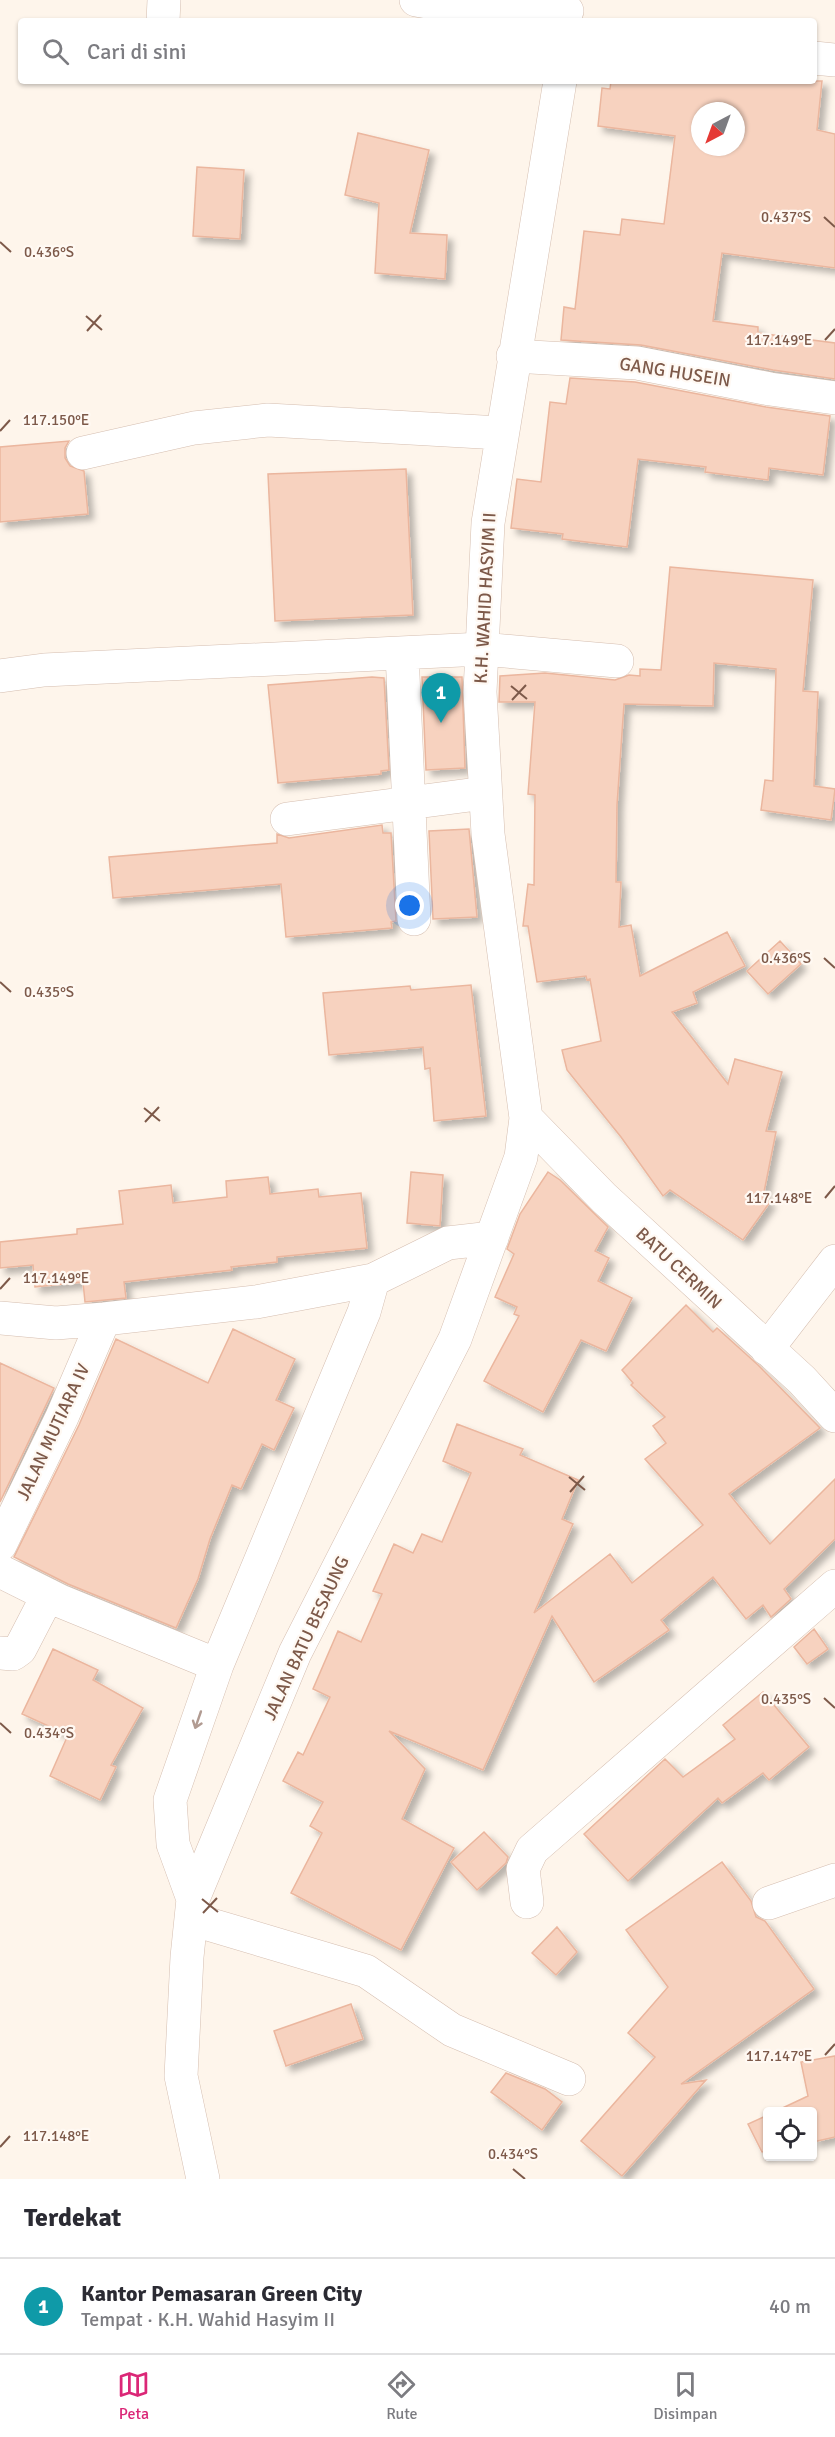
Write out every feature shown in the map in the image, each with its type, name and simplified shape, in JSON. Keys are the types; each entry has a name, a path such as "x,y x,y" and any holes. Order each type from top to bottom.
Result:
{"street":[{"path":"163,18 164,0"},
{"path":"416,0 474,10 567,11"},
{"path":"817,58 835,60"},
{"name":"K.H. WAHID HASYIM II","path":"526,1118 488,834 480,692 488,523 500,433 559,84"},
{"name":"GANG HUSEIN","path":"513,356 637,363 770,389 835,398"},
{"path":"83,453 194,428 268,420 500,433"},
{"path":"0,676 44,670 482,649 616,661"},
{"path":"402,653 414,918"},
{"path":"286,819 485,793"},
{"name":"JALAN BATU BESAUNG","path":"203,2179 181,2076 192,1909 295,1653 456,1339 521,1157 526,1118"},
{"name":"BATU CERMIN","path":"526,1118 604,1198 802,1380 835,1416"},
{"path":"0,1318 56,1323 256,1302 373,1280 448,1243 492,1238"},
{"path":"767,1349 835,1261"},
{"path":"373,1280 364,1312 217,1665 170,1800 173,1844 192,1909 366,1971 452,2030 569,2079"},
{"name":"JALAN MUTIARA IV","path":"0,1545 62,1417 105,1319"},
{"path":"0,1571 48,1595 217,1665"},
{"path":"527,1902 523,1869 532,1850 835,1586"},
{"path":"0,1653 13,1654 20,1649 48,1595"},
{"path":"769,1903 835,1880"}],"building":[{"path":"817,81 822,81 817,130 835,134 835,268 722,253 713,321 758,327 758,333 835,343 835,379 773,370 641,345 561,340 564,307 575,309 584,231 620,235 622,219 664,224 675,136 598,126 602,88 610,89 611,84 817,84"},
{"path":"358,133 429,150 410,233 447,235 445,279 375,273 379,203 345,195"},
{"path":"197,167 244,170 240,239 193,236"},
{"path":"570,378 635,382 766,407 830,416 823,475 769,468 768,480 705,472 706,467 638,459 627,547 562,539 563,534 511,528 517,479 541,482 550,402 566,404"},
{"path":"69,441 65,448 65,458 70,466 84,471 88,514 0,522 0,447"},
{"path":"406,469 413,615 275,621 268,474"},
{"path":"670,567 813,580 803,691 818,692 814,786 835,789 831,820 761,810 765,780 773,781 776,669 714,663 713,706 624,704 617,805 616,882 621,882 619,927 631,925 640,976 727,932 745,966 693,992 697,1003 672,1012 728,1084 735,1059 782,1072 766,1131 776,1132 763,1197 770,1202 743,1240 670,1190 663,1196 621,1137 567,1070 562,1050 601,1041 590,979 587,980 586,976 537,982 528,926 523,926 528,884 534,885 535,795 528,794 535,702 499,702 500,676 545,673 615,680 629,675 640,676 640,669 661,670"},
{"path":"422,677 462,677 465,768 426,770"},
{"path":"384,678 389,770 381,771 381,774 278,783 268,685"},
{"path":"382,825 383,833 391,833 396,921 391,922 392,928 286,937 281,884 113,898 109,857 277,843 277,834 289,838"},
{"path":"469,829 477,917 433,919 429,831"},
{"path":"780,941 801,964 768,994 747,971"},
{"path":"471,985 486,1116 434,1121 430,1068 425,1069 423,1047 329,1055 323,993 410,986 411,990"},
{"path":"411,1172 443,1175 440,1226 407,1223"},
{"path":"548,1172 560,1180 608,1227 595,1251 609,1258 598,1281 632,1298 606,1351 581,1340 543,1412 484,1381 519,1316 514,1314 517,1307 495,1297 514,1254 507,1249 520,1214"},
{"path":"268,1177 270,1194 318,1189 319,1197 361,1193 367,1248 277,1257 277,1262 231,1267 232,1270 124,1282 126,1298 85,1302 83,1282 35,1287 33,1265 0,1268 0,1242 77,1234 77,1229 123,1224 119,1191 171,1185 173,1203 227,1197 226,1181"},
{"path":"686,1305 713,1332 717,1328 758,1365 820,1428 729,1494 770,1544 835,1479 835,1539 784,1589 791,1599 771,1617 763,1605 746,1619 713,1577 661,1620 669,1630 594,1682 552,1616 483,1770 389,1731 425,1769 402,1819 454,1848 401,1950 291,1893 322,1833 310,1826 323,1802 283,1781 298,1752 303,1755 330,1697 313,1689 338,1631 361,1642 382,1594 373,1591 394,1544 413,1553 422,1534 442,1542 471,1473 443,1461 457,1424 523,1449 520,1455 578,1480 562,1519 573,1524 534,1613 610,1554 632,1583 703,1525 645,1459 666,1443 653,1426 665,1417 631,1385 633,1383 622,1370"},
{"path":"233,1329 295,1359 276,1400 294,1408 274,1450 262,1444 241,1489 232,1485 210,1539 198,1579 176,1628 68,1584 14,1557 79,1425 116,1339 208,1383"},
{"path":"0,1363 54,1388 0,1502"},
{"path":"814,1629 828,1649 807,1664 794,1647"},
{"path":"53,1649 98,1670 93,1680 143,1708 111,1765 116,1767 100,1800 50,1776 68,1735 22,1714"},
{"path":"763,1692 809,1747 769,1780 763,1773 722,1803 718,1798 628,1881 584,1834 665,1759 683,1777 735,1739 723,1725"},
{"path":"484,1832 508,1857 506,1863 477,1890 451,1862"},
{"path":"722,1862 751,1901 756,1917 765,1921 814,1989 681,2084 706,2080 622,2176 581,2141 655,2057 628,2033 668,1987 626,1930"},
{"path":"557,1927 577,1952 556,1975 532,1953"},
{"path":"351,2004 363,2039 286,2066 274,2031"},
{"path":"835,2056 835,2137 817,2141 817,2107 785,2107 808,2096 801,2062"},
{"path":"506,2073 545,2089 562,2102 542,2130 491,2092"},
{"path":"763,2117 763,2152 762,2152 748,2124"}],"place":[{"name":"Kantor Pemasaran Green City","path":"441,723"}]}
